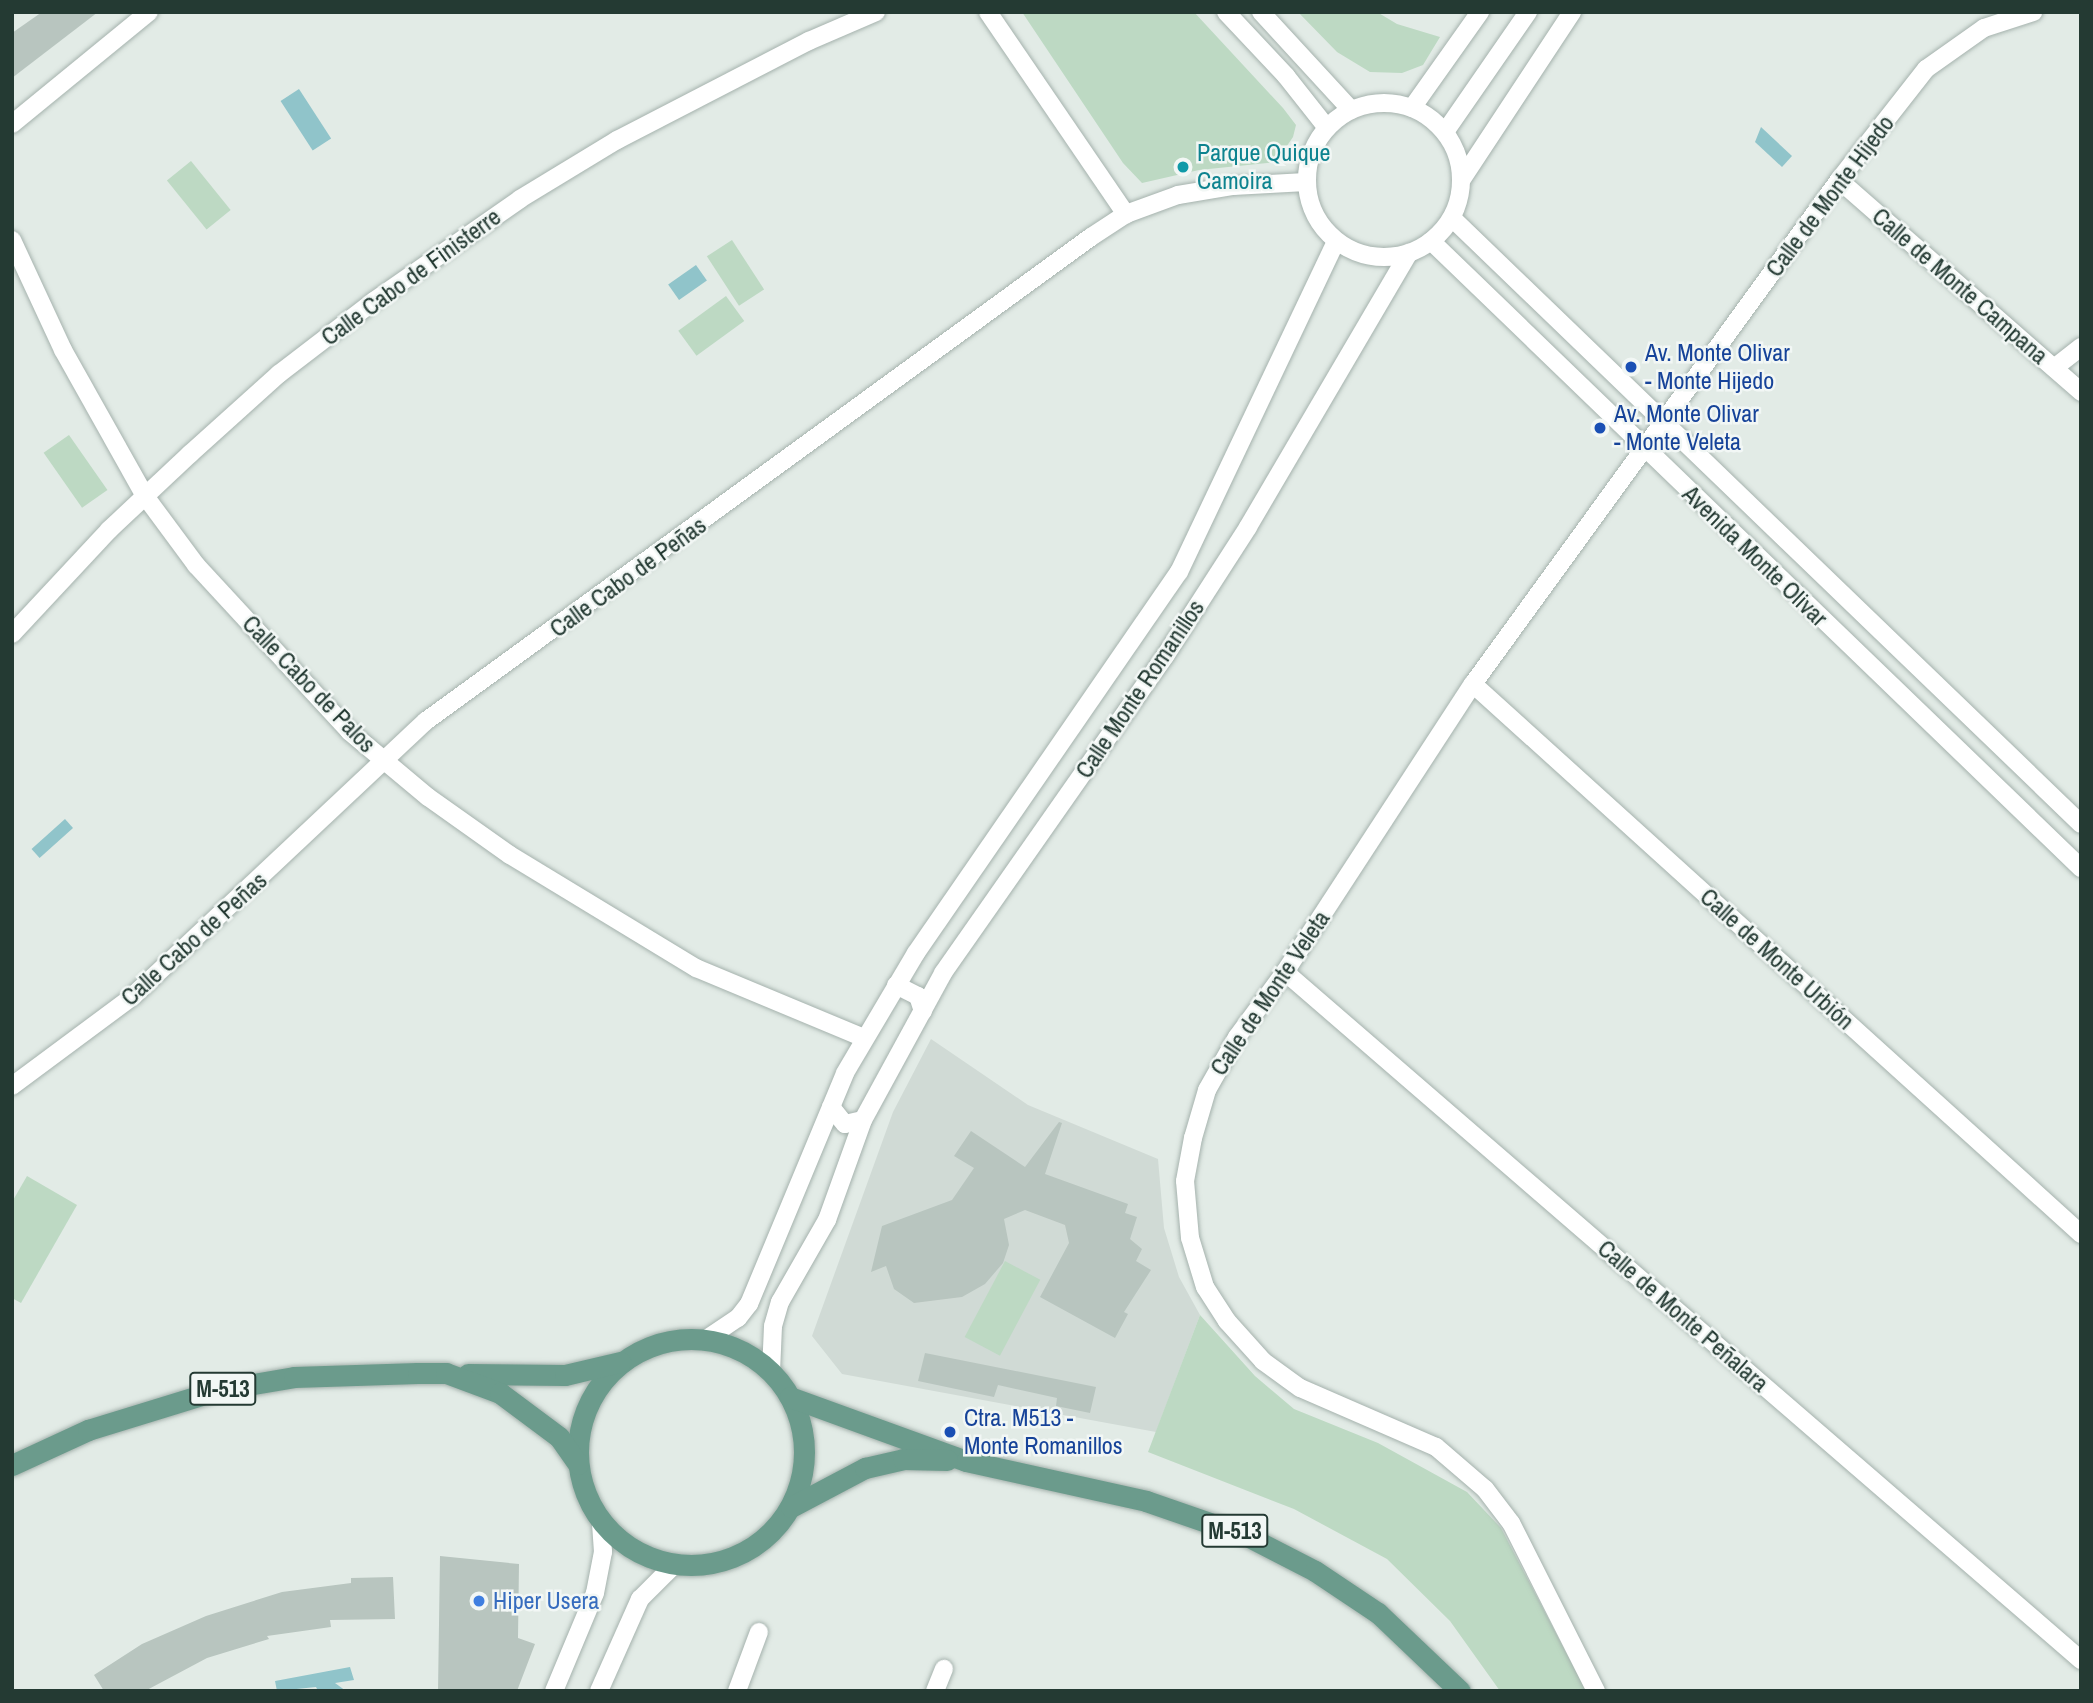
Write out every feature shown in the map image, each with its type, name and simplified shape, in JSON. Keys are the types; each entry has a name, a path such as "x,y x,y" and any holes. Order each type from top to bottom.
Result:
{"main road":[{"path":"446,1373 565,1376 625,1360 663,1343 705,1340 740,1351 771,1372 790,1397 804,1452 790,1508 768,1534 741,1554 698,1565 675,1564 634,1550 601,1521 586,1494 578,1465 583,1417 607,1376 625,1360"},
{"name":"M-513","path":"12,1465 88,1430 218,1390 294,1377 446,1373 525,1407 559,1437 578,1465"},
{"name":"M-513","path":"790,1397 966,1461 1146,1501 1247,1536 1315,1571 1378,1613 1460,1691"},
{"name":"M-513","path":"790,1508 865,1468 903,1459 966,1461"}],"street":[{"path":"12,124 149,12"},
{"name":"Calle Cabo de Finisterre","path":"12,634 145,496 279,374 520,199 688,103 876,12"},
{"path":"988,12 1126,214"},
{"path":"1226,12 1286,76 1327,128"},
{"path":"1261,12 1351,110"},
{"path":"1412,108 1480,12"},
{"path":"1446,132 1528,12"},
{"path":"1462,179 1454,147 1446,132 1412,108 1371,104 1351,110 1327,128 1312,153 1306,182 1311,205 1336,241 1359,253 1384,258 1409,253 1431,242 1452,218 1462,179 1572,12"},
{"name":"Calle de Monte Hijedo","path":"1664,423 1839,180 1926,69 1984,28 2033,12"},
{"name":"Calle de Monte Campana","path":"1839,180 2081,392"},
{"name":"Calle Cabo de Peñas","path":"12,1086 133,996 244,896 383,759 426,721 1126,214 1178,195 1233,186 1306,182"},
{"name":"Avenida Monte Olivar","path":"1452,218 2081,824"},
{"name":"Calle Cabo de Palos","path":"12,240 62,350 145,496 196,565 349,731 510,855 696,968 864,1038"},
{"name":"Calle Monte Romanillos","path":"705,1340 738,1318 749,1304 831,1107 864,1038 896,985 1179,572 1215,505 1336,241"},
{"name":"Avenida Monte Olivar","path":"1431,242 1644,451 2081,868"},
{"name":"Calle Monte Romanillos","path":"771,1372 773,1326 780,1302 827,1220 863,1120 943,973 1165,656 1241,539 1409,253"},
{"path":"2053,368 2081,347"},
{"name":"Calle de Monte Veleta","path":"1596,1691 1511,1523 1485,1489 1436,1447 1300,1388 1263,1361 1227,1321 1205,1286 1190,1238 1185,1181 1193,1138 1207,1090 1237,1037 1285,972 1474,684 1664,423"},
{"name":"Calle de Monte Urbión","path":"1474,684 2081,1234"},
{"path":"2004,795 2026,772"},
{"path":"2043,832 2065,810"},
{"name":"Calle de Monte Peñalara","path":"1285,972 2081,1660"},
{"path":"896,985 918,996 923,1011"},
{"path":"831,1107 845,1124 863,1120"},
{"path":"554,1691 595,1593 603,1552 601,1521"},
{"path":"599,1691 640,1599 675,1564"},
{"path":"737,1691 759,1632"},
{"path":"935,1691 944,1669"}],"shaded area":[{"path":"931,1039 1028,1105 1158,1159 1164,1228 1179,1277 1200,1315 1156,1432 842,1374 812,1336 893,1112"}],"green space":[{"path":"1022,12 1194,12 1283,108 1296,125 1293,137 1276,162 1199,170 1142,183 1123,163"},
{"path":"1298,12 1377,12 1397,24 1440,37 1423,65 1402,73 1370,72 1337,52"},
{"path":"191,161 231,210 207,229 167,181"},
{"path":"732,240 764,289 739,306 707,256"},
{"path":"726,296 744,321 696,356 678,331"},
{"path":"69,435 107,490 82,508 44,453"},
{"path":"27,1176 77,1205 21,1303 12,1298 12,1202"},
{"path":"1005,1261 1040,1280 1000,1356 965,1337"},
{"path":"1200,1315 1255,1376 1294,1409 1378,1443 1467,1492 1501,1528 1586,1691 1500,1691 1450,1621 1387,1559 1294,1509 1148,1452"}],"water":[{"path":"299,89 331,138 313,150 281,101"},
{"path":"1761,127 1792,156 1782,167 1755,142"},
{"path":"696,265 707,281 679,300 668,285"},
{"path":"65,819 73,828 40,858 32,849"},
{"path":"350,1667 354,1680 335,1683 346,1691 318,1691 316,1687 277,1691 275,1681"}],"building":[{"path":"42,12 98,12 12,78 12,33"},
{"path":"1059,1122 1062,1123 1045,1174 1128,1204 1125,1213 1137,1217 1130,1239 1142,1249 1136,1261 1151,1270 1124,1312 1128,1314 1115,1338 1040,1297 1069,1243 1065,1225 1025,1210 1004,1219 1009,1245 1003,1263 985,1284 962,1297 914,1303 894,1289 886,1266 871,1272 882,1226 952,1200 974,1168 954,1156 971,1131 1025,1167"},
{"path":"925,1353 1096,1387 1090,1413 1056,1406 1057,1398 998,1385 994,1397 918,1381"},
{"name":"Hiper Usera","path":"440,1556 519,1564 518,1638 535,1644 517,1691 438,1691"},
{"path":"393,1577 395,1619 330,1620 331,1627 267,1636 269,1639 207,1658 145,1691 104,1691 94,1675 142,1644 206,1616 282,1592 351,1583 351,1578"}],"place":[{"name":"Parque Quique Camoira","path":"1183,167"},
{"name":"Av. Monte Olivar - Monte Hijedo","path":"1631,367"},
{"name":"Av. Monte Olivar - Monte Veleta","path":"1600,428"},
{"name":"Ctra. M513 - Monte Romanillos","path":"950,1432"},
{"name":"Hiper Usera","path":"479,1601"}]}
